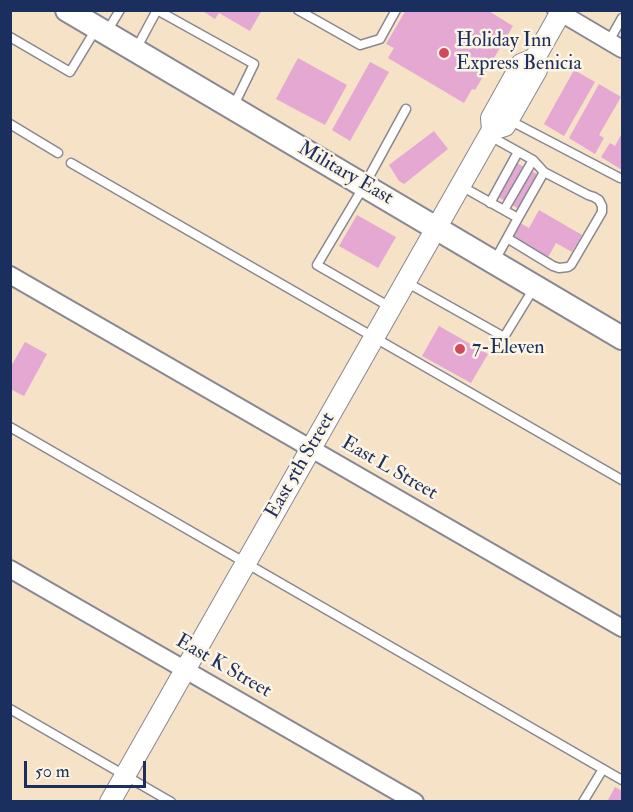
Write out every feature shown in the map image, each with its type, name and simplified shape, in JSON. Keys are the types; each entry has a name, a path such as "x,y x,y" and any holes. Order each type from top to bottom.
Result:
{"main road":[{"name":"Military East","path":"67,10 622,338"}],"street":[{"path":"559,11 616,45"},
{"name":"East 5th Street","path":"490,133 505,126 509,120 537,70 535,58 559,11"},
{"name":"East 5th Street","path":"110,801 490,133 491,117 521,64 535,58"},
{"name":"East L Street","path":"10,275 622,628"},
{"name":"East K Street","path":"10,569 415,801"}],"lane":[{"path":"10,37 70,72 120,10"},
{"path":"135,51 157,10 254,64 232,108"},
{"path":"298,10 360,45 380,39 396,10"},
{"path":"616,45 622,18"},
{"path":"391,307 317,265 406,109"},
{"path":"509,120 620,178"},
{"path":"10,124 58,153"},
{"path":"490,133 533,160 544,172 599,200 602,206 602,212 572,265 568,267 553,266 507,238"},
{"path":"490,203 518,152"},
{"path":"504,210 533,160"},
{"path":"71,163 622,480"},
{"path":"494,263 544,172"},
{"path":"460,185 518,218"},
{"path":"405,282 504,337 535,287"},
{"path":"10,427 622,780"},
{"path":"10,709 171,801"},
{"path":"583,801 603,769"}],"building":[{"path":"201,10 262,10 250,31 219,13 215,19"},
{"name":"Holiday Inn Express Benicia","path":"406,10 487,10 513,26 475,90 472,89 464,103 388,58 394,48 386,44"},
{"path":"298,58 347,85 325,125 276,99"},
{"path":"370,62 389,72 350,141 332,130"},
{"path":"574,70 595,82 564,136 544,124"},
{"path":"599,84 621,97 599,135 604,138 595,154 569,138"},
{"path":"434,131 448,149 404,184 399,181 389,165"},
{"path":"622,133 622,170 601,157 610,143 615,146"},
{"path":"513,161 544,178 524,212 493,194"},
{"path":"539,210 582,235 572,252 556,243 543,266 501,240 513,219 529,228"},
{"path":"357,215 396,237 378,268 339,246"},
{"path":"439,326 488,354 471,383 422,356"},
{"path":"25,342 47,354 24,396 10,389 10,368"},
{"path":"615,787 622,791 622,802 607,802"}],"place":[{"name":"Holiday Inn Express Benicia","path":"444,53"},
{"name":"7-Eleven","path":"460,349"}]}
